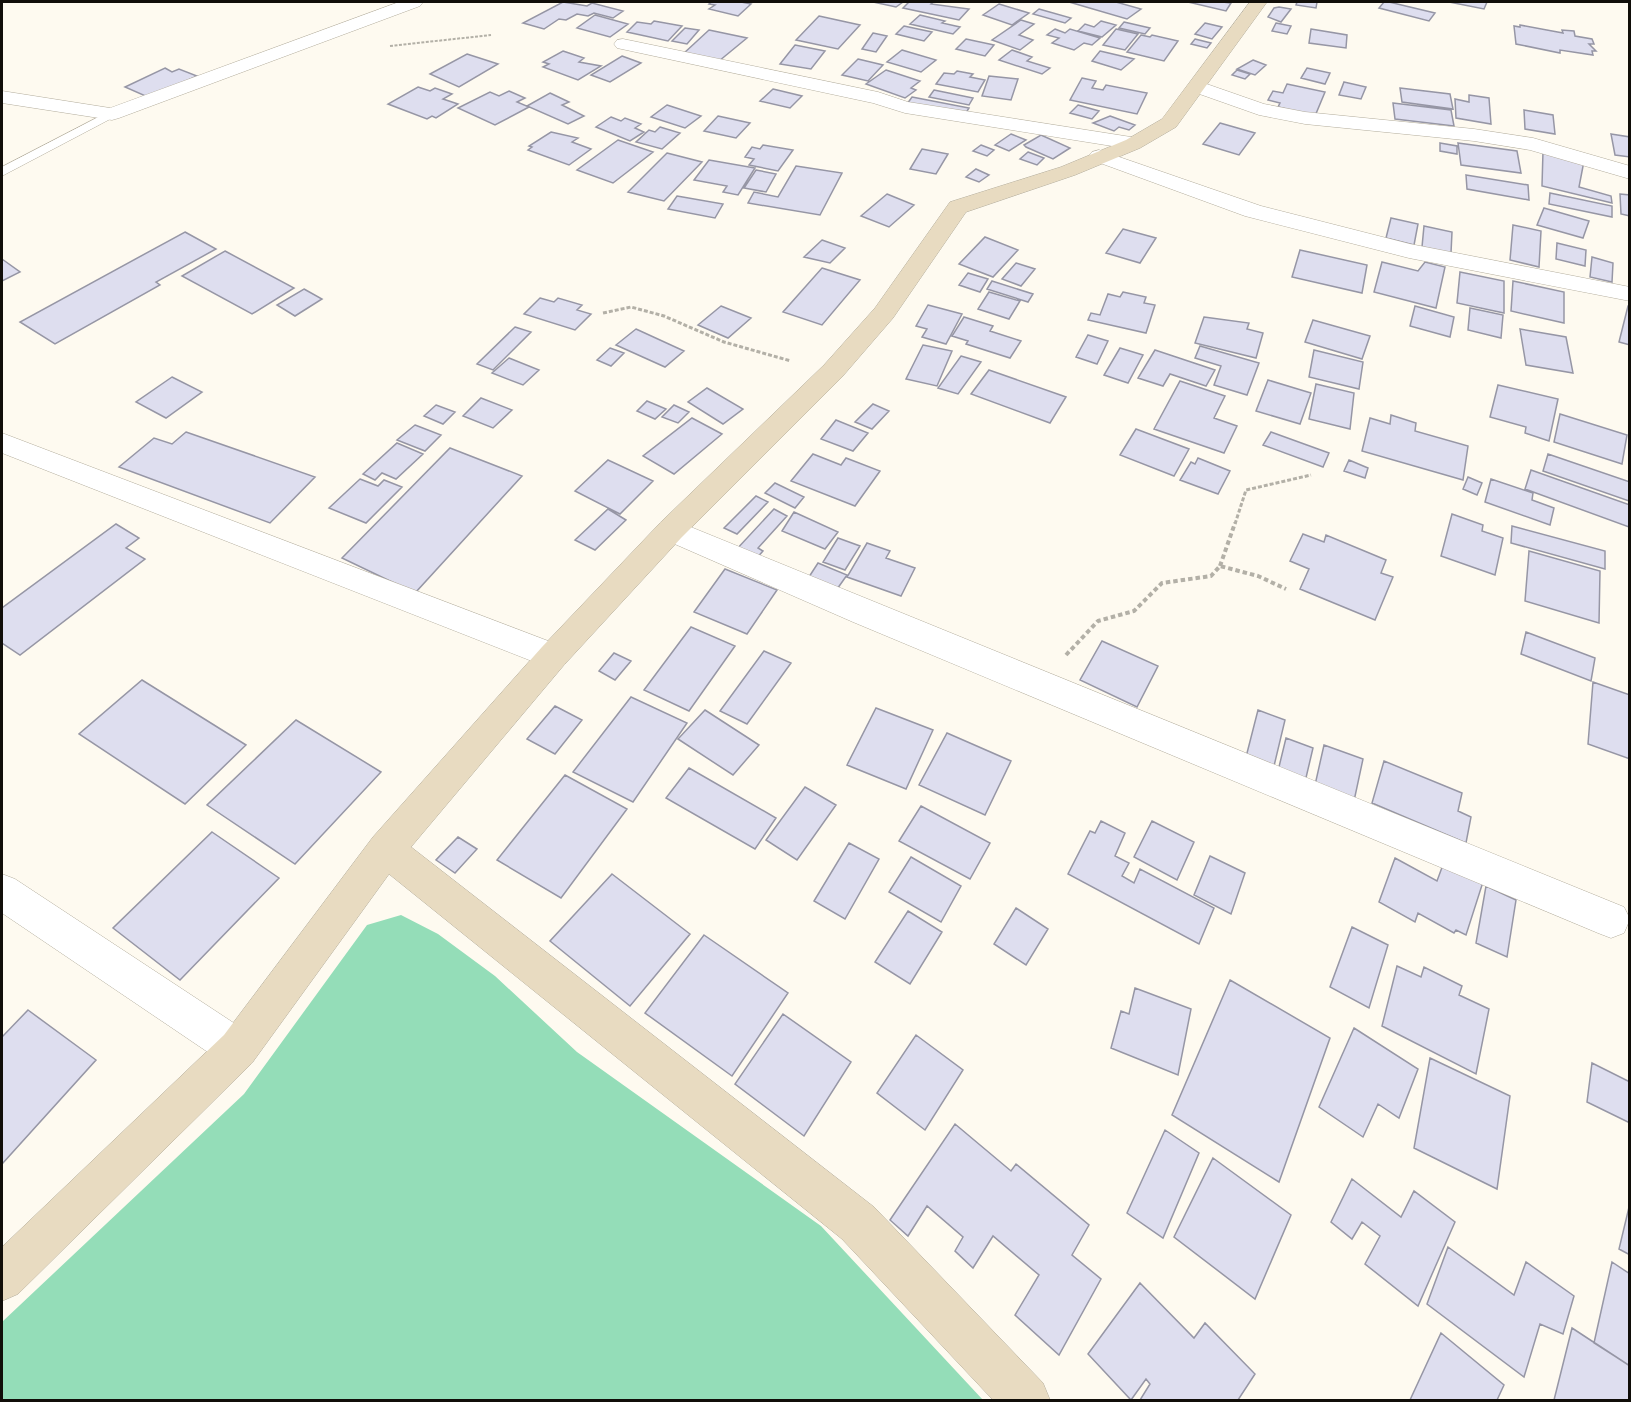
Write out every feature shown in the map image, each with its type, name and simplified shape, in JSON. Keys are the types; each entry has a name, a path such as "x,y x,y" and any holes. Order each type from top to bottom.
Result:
{"street":[{"path":"2,97 112,114 414,2"},
{"path":"2,1278 238,1049 386,849 553,656 671,530 833,371 884,313 958,207 1068,171 1099,156 1133,144 1169,123 1198,87 1258,2"},
{"path":"622,44 878,98 905,107 1133,144"},
{"path":"1198,87 1259,109 1305,118 1474,135 1533,144 1629,173"},
{"path":"1099,156 1253,211 1409,251 1629,294"},
{"path":"2,443 553,656"},
{"path":"671,530 864,613 1611,920"},
{"path":"386,849 858,1223 1026,1401"},
{"path":"2,892 238,1049"}],"lane":[{"path":"2,172 112,114"}],"path":[{"path":"603,313 631,307 664,316 724,342 833,371"},
{"path":"1019,675 1076,649 1087,629 1101,618 1124,616 1147,601 1162,583 1211,576 1220,566 1225,546 1233,531 1237,506 1246,490 1311,475"},
{"path":"1220,566 1258,576 1286,589"}],"green space":[{"path":"401,915 438,934 495,976 577,1052 821,1226 983,1400 2,1400 2,1322 244,1094 367,925"}],"building":[{"path":"563,2 587,6 592,3 623,11 613,18 594,13 588,16 577,14 566,20 559,19 544,29 523,23"},
{"path":"711,2 751,4 738,16 709,9 715,5 709,4"},
{"path":"873,2 903,2 896,7"},
{"path":"909,2 933,2 931,4 969,9 959,20 903,8"},
{"path":"1069,2 1116,2 1141,9 1127,19"},
{"path":"1188,2 1222,2 1231,3 1226,11"},
{"path":"1297,2 1317,2 1316,8 1296,5"},
{"path":"1384,2 1435,13 1429,21 1379,8"},
{"path":"1449,2 1487,2 1484,9"},
{"path":"999,4 1029,13 1012,25 983,15"},
{"path":"1274,8 1291,9 1281,22 1268,17"},
{"path":"1039,9 1071,18 1065,23 1033,14"},
{"path":"595,15 628,24 610,37 577,28"},
{"path":"920,15 960,27 953,34 910,24"},
{"path":"819,16 860,25 838,49 796,40"},
{"path":"1021,20 1034,24 1019,35 1033,40 1020,50 992,40"},
{"path":"654,21 682,26 668,41 627,32 637,22 651,24"},
{"path":"1101,21 1116,25 1102,37 1078,31 1085,24 1094,27"},
{"path":"1124,22 1150,28 1145,34 1119,28"},
{"path":"1205,23 1222,27 1212,39 1195,34"},
{"path":"1276,23 1291,26 1287,34 1272,31"},
{"path":"1520,25 1563,33 1562,30 1574,31 1575,36 1592,39 1594,44 1589,44 1596,51 1592,51 1593,55 1560,50 1560,53 1516,44 1514,26 1520,27"},
{"path":"904,26 932,32 924,41 896,34"},
{"path":"685,28 699,30 687,44 672,41"},
{"path":"1055,29 1065,33 1070,29 1100,38 1092,45 1084,43 1074,50 1052,43 1059,38 1047,35"},
{"path":"1116,29 1138,34 1125,50 1103,45"},
{"path":"1311,29 1347,35 1346,48 1309,43"},
{"path":"709,30 747,38 719,61 683,54"},
{"path":"873,33 887,36 876,52 862,49"},
{"path":"1141,35 1178,41 1164,61 1127,52"},
{"path":"966,39 994,45 985,56 956,49"},
{"path":"1195,39 1211,43 1207,48 1191,44"},
{"path":"795,45 825,51 811,69 780,64"},
{"path":"902,50 936,60 921,72 887,62"},
{"path":"1012,50 1032,57 1027,61 1050,68 1042,74 999,60"},
{"path":"563,51 584,58 579,62 601,66 578,80 543,67 549,64 543,62"},
{"path":"1100,51 1134,59 1121,70 1092,61"},
{"path":"467,54 498,64 459,87 430,74"},
{"path":"622,56 641,63 610,82 591,75"},
{"path":"858,59 883,65 868,81 842,75"},
{"path":"1253,60 1266,65 1255,75 1237,69"},
{"path":"165,68 172,72 179,69 197,76 150,98 125,87"},
{"path":"1307,68 1330,73 1325,84 1301,78"},
{"path":"886,70 920,81 911,88 916,90 905,98 866,84"},
{"path":"1237,70 1250,74 1245,79 1232,75"},
{"path":"957,71 973,74 970,77 985,80 978,92 936,84 944,73 954,74"},
{"path":"989,76 1018,79 1011,100 982,96"},
{"path":"1082,78 1096,81 1092,88 1103,90 1106,85 1147,93 1137,114 1070,100"},
{"path":"1344,82 1366,87 1361,99 1339,95"},
{"path":"1287,84 1325,92 1315,116 1278,107 1280,103 1268,100 1273,91 1283,93"},
{"path":"418,87 430,91 435,88 452,94 443,99 458,104 436,118 432,116 427,119 388,104"},
{"path":"1400,88 1450,94 1453,109 1402,102"},
{"path":"773,89 802,96 790,108 760,101"},
{"path":"934,90 973,98 969,105 929,97"},
{"path":"509,91 525,98 517,102 529,107 495,125 458,108 490,92 499,96"},
{"path":"550,93 569,102 562,105 584,116 568,124 527,106"},
{"path":"1469,95 1489,98 1491,124 1456,118 1455,99 1469,102"},
{"path":"912,97 969,108 964,116 907,104"},
{"path":"1393,103 1451,110 1454,126 1395,119"},
{"path":"667,105 701,116 685,128 651,117"},
{"path":"1078,105 1099,111 1092,119 1070,113"},
{"path":"1524,110 1553,115 1555,134 1525,129"},
{"path":"718,116 750,123 736,138 704,131"},
{"path":"1110,116 1135,125 1129,130 1119,127 1114,131 1093,123"},
{"path":"611,117 621,121 625,118 641,124 635,128 644,132 630,141 596,127"},
{"path":"1220,123 1255,133 1239,155 1203,144"},
{"path":"660,127 680,133 662,149 636,142 649,130 655,132"},
{"path":"551,132 578,138 572,142 591,149 569,165 528,150 532,147 529,146"},
{"path":"1011,134 1026,140 1009,151 995,145"},
{"path":"1611,134 1630,137 1630,157 1615,155"},
{"path":"1041,135 1070,148 1053,159 1024,145"},
{"path":"618,140 653,152 613,183 577,170"},
{"path":"1440,143 1457,146 1457,154 1440,151"},
{"path":"1458,143 1517,151 1521,173 1461,165"},
{"path":"763,145 793,150 778,171 749,165 754,159 745,157 752,147 760,149"},
{"path":"981,145 994,150 987,156 973,151"},
{"path":"922,149 948,154 936,174 910,169"},
{"path":"1543,151 1584,161 1579,187 1611,196 1612,203 1542,186"},
{"path":"1028,152 1044,158 1037,165 1020,159"},
{"path":"667,153 702,162 664,201 628,192"},
{"path":"709,160 755,168 738,195 723,192 727,186 694,180"},
{"path":"796,166 842,173 820,215 748,203 754,192 778,197"},
{"path":"976,169 989,175 979,182 966,177"},
{"path":"756,170 776,174 766,192 744,188"},
{"path":"1466,175 1528,185 1529,200 1467,189"},
{"path":"1550,193 1612,206 1612,217 1549,204"},
{"path":"887,194 914,205 889,227 861,216"},
{"path":"1620,194 1630,195 1630,216 1621,214"},
{"path":"677,196 723,204 715,218 668,209"},
{"path":"1544,208 1589,221 1583,238 1537,225"},
{"path":"1391,218 1418,224 1414,245 1386,238"},
{"path":"1513,225 1541,231 1539,267 1510,260"},
{"path":"1424,226 1452,232 1451,253 1422,247"},
{"path":"1123,229 1156,238 1140,263 1106,253"},
{"path":"185,232 216,249 156,282 160,285 55,344 20,322"},
{"path":"985,237 1018,250 993,277 959,264"},
{"path":"822,240 845,248 830,263 804,257"},
{"path":"1557,243 1586,250 1585,266 1556,259"},
{"path":"1300,250 1367,265 1362,293 1292,277"},
{"path":"225,251 294,288 252,314 182,276"},
{"path":"1592,257 1613,263 1612,282 1590,277"},
{"path":"2,259 20,272 2,281"},
{"path":"1382,262 1418,271 1425,262 1445,267 1436,308 1374,292"},
{"path":"1016,263 1035,269 1021,286 1002,279"},
{"path":"822,268 860,280 822,325 783,312"},
{"path":"1460,272 1504,281 1504,313 1457,303"},
{"path":"968,273 988,279 980,292 959,285"},
{"path":"992,281 1033,294 1028,302 987,289"},
{"path":"1513,281 1564,292 1564,323 1511,311"},
{"path":"304,289 322,299 295,316 277,305"},
{"path":"989,292 1020,301 1009,319 978,309"},
{"path":"1123,292 1146,297 1144,303 1155,305 1146,333 1088,320 1091,313 1100,315 1108,294 1120,297"},
{"path":"540,298 554,302 558,298 582,305 577,310 591,314 575,330 524,314"},
{"path":"928,305 962,314 946,344 922,337 927,329 916,326"},
{"path":"721,306 751,318 728,338 698,325"},
{"path":"1415,306 1454,317 1450,337 1410,326"},
{"path":"1628,306 1630,306 1630,345 1619,342"},
{"path":"1470,308 1503,315 1501,338 1468,330"},
{"path":"964,317 993,326 990,331 1021,341 1010,358 966,344 968,341 952,336"},
{"path":"1204,317 1249,323 1247,329 1263,333 1256,358 1195,343"},
{"path":"1313,320 1370,336 1362,359 1305,342"},
{"path":"515,327 531,332 493,370 477,364"},
{"path":"636,329 684,351 665,367 616,345"},
{"path":"1520,329 1566,337 1573,373 1526,365"},
{"path":"1088,335 1108,341 1097,364 1076,357"},
{"path":"923,345 952,351 937,386 906,379"},
{"path":"1200,346 1259,363 1247,395 1214,385 1221,366 1195,358"},
{"path":"610,348 624,353 611,366 597,360"},
{"path":"1120,348 1143,355 1128,383 1104,375"},
{"path":"1155,350 1215,370 1206,386 1170,374 1163,386 1138,378"},
{"path":"1314,350 1363,362 1359,389 1309,377"},
{"path":"961,356 981,362 958,394 938,388"},
{"path":"509,358 539,370 523,385 492,373"},
{"path":"989,370 1066,397 1050,423 971,394"},
{"path":"172,377 202,392 166,418 136,402"},
{"path":"1268,380 1311,393 1300,424 1256,411"},
{"path":"1180,381 1225,396 1214,418 1237,426 1224,453 1154,429"},
{"path":"1316,384 1354,393 1350,429 1309,419"},
{"path":"1498,385 1558,399 1549,441 1525,433 1526,427 1490,417"},
{"path":"707,388 743,409 723,424 688,402"},
{"path":"481,398 512,410 493,428 463,416"},
{"path":"647,401 666,409 655,419 637,411"},
{"path":"873,404 889,411 872,429 855,422"},
{"path":"436,405 455,412 443,424 424,416"},
{"path":"674,405 689,412 678,423 662,417"},
{"path":"1560,414 1627,435 1622,464 1554,442"},
{"path":"1391,415 1416,423 1415,431 1468,446 1463,480 1362,451 1370,418 1390,424"},
{"path":"692,418 722,434 674,474 643,456"},
{"path":"836,420 868,433 853,451 821,439"},
{"path":"415,425 441,435 425,451 397,440"},
{"path":"1136,429 1189,449 1174,476 1120,455"},
{"path":"186,432 315,477 270,523 119,467 154,438 172,444"},
{"path":"1271,432 1329,453 1323,467 1263,445"},
{"path":"397,443 423,454 396,479 382,473 375,480 363,474"},
{"path":"450,448 522,476 415,593 342,558"},
{"path":"813,454 841,465 846,458 880,471 855,506 791,481"},
{"path":"1548,454 1630,482 1629,501 1543,471"},
{"path":"1198,458 1230,471 1218,494 1180,480 1191,462 1195,464"},
{"path":"608,460 653,481 620,514 575,491"},
{"path":"1349,460 1368,468 1365,478 1344,471"},
{"path":"1531,470 1630,505 1629,527 1525,489"},
{"path":"1468,477 1482,483 1477,495 1463,489"},
{"path":"360,479 378,486 384,480 402,487 366,523 329,508"},
{"path":"1491,479 1533,493 1532,500 1554,508 1550,525 1485,502"},
{"path":"775,483 804,497 795,508 765,493"},
{"path":"756,496 768,502 737,534 724,528"},
{"path":"608,509 626,520 595,550 575,540"},
{"path":"774,509 787,516 758,548 763,551 754,561 735,551"},
{"path":"794,512 838,532 825,549 782,531"},
{"path":"1452,514 1483,525 1482,531 1503,538 1495,575 1441,556"},
{"path":"116,524 139,538 126,548 145,559 20,655 2,643 2,608"},
{"path":"1512,526 1605,551 1605,569 1511,543"},
{"path":"1303,534 1324,542 1326,535 1386,560 1381,573 1393,577 1375,620 1300,589 1309,569 1290,561"},
{"path":"838,538 860,546 845,570 823,562"},
{"path":"867,543 890,551 886,558 915,568 901,596 847,577"},
{"path":"1529,551 1600,571 1599,623 1525,601"},
{"path":"818,563 847,575 835,592 807,580"},
{"path":"725,569 777,590 747,634 694,612"},
{"path":"691,627 735,646 689,711 644,690"},
{"path":"1526,632 1595,658 1591,681 1521,654"},
{"path":"1102,641 1158,666 1137,707 1080,680"},
{"path":"764,651 791,663 747,724 720,711"},
{"path":"614,653 631,661 615,680 599,671"},
{"path":"142,680 246,745 185,804 79,734"},
{"path":"1593,682 1630,695 1630,759 1588,744"},
{"path":"631,697 687,723 633,802 573,772"},
{"path":"555,706 582,720 555,754 527,739"},
{"path":"876,708 933,730 906,789 847,765"},
{"path":"705,710 759,745 733,775 678,739"},
{"path":"1258,710 1285,720 1274,766 1246,757"},
{"path":"296,720 381,772 295,864 207,805"},
{"path":"947,733 1011,761 985,815 919,785"},
{"path":"1286,738 1313,748 1305,782 1278,771"},
{"path":"1324,745 1363,759 1354,801 1315,785"},
{"path":"1384,761 1462,793 1458,811 1471,817 1466,843 1372,803"},
{"path":"689,768 776,818 755,849 666,798"},
{"path":"565,775 627,809 561,898 497,860"},
{"path":"805,787 836,805 797,860 766,840"},
{"path":"921,806 990,843 970,879 899,841"},
{"path":"1101,821 1125,833 1115,856 1129,863 1122,876 1134,883 1140,869 1214,908 1199,944 1068,874 1090,831 1095,833"},
{"path":"1152,821 1194,842 1177,880 1134,857"},
{"path":"212,832 279,878 180,980 113,928"},
{"path":"458,837 477,849 455,873 436,860"},
{"path":"849,843 879,859 845,919 814,901"},
{"path":"1210,856 1245,873 1231,914 1194,895"},
{"path":"911,857 961,886 941,922 889,892"},
{"path":"1395,858 1437,881 1444,862 1483,882 1466,935 1456,930 1454,933 1418,913 1415,922 1379,902"},
{"path":"612,874 690,934 630,1006 550,941"},
{"path":"1486,886 1516,900 1507,957 1476,943"},
{"path":"1016,908 1048,929 1026,965 994,944"},
{"path":"908,911 942,932 910,984 875,962"},
{"path":"1352,927 1388,945 1369,1008 1330,987"},
{"path":"704,935 788,993 732,1076 645,1013"},
{"path":"1397,966 1421,977 1424,967 1462,986 1459,995 1489,1009 1476,1074 1382,1026"},
{"path":"1230,980 1330,1038 1279,1182 1172,1115"},
{"path":"1135,988 1191,1009 1178,1075 1111,1048 1121,1011 1129,1014"},
{"path":"28,1010 96,1060 2,1164 2,1037"},
{"path":"783,1014 851,1062 804,1136 735,1084"},
{"path":"1354,1028 1418,1069 1399,1118 1378,1104 1363,1137 1319,1107"},
{"path":"916,1035 963,1070 925,1130 877,1093"},
{"path":"1430,1058 1510,1096 1497,1189 1414,1148"},
{"path":"1592,1063 1630,1082 1630,1123 1587,1102"},
{"path":"955,1124 1011,1171 1016,1164 1089,1225 1072,1255 1101,1279 1059,1355 1015,1315 1039,1275 993,1236 973,1268 955,1251 963,1237 927,1206 908,1236 890,1220"},
{"path":"1165,1130 1199,1153 1163,1238 1127,1213"},
{"path":"1213,1158 1291,1215 1255,1299 1174,1237"},
{"path":"1352,1179 1401,1217 1414,1191 1455,1222 1418,1306 1365,1264 1380,1236 1362,1222 1352,1239 1331,1222"},
{"path":"1630,1203 1630,1255 1619,1249"},
{"path":"1448,1247 1514,1295 1526,1262 1574,1296 1563,1334 1540,1324 1524,1377 1427,1304"},
{"path":"1612,1262 1630,1274 1630,1366 1594,1343"},
{"path":"1140,1283 1194,1338 1205,1323 1255,1374 1238,1400 1140,1400 1150,1384 1146,1379 1131,1400 1088,1354"},
{"path":"1572,1328 1630,1366 1630,1400 1554,1400"},
{"path":"1441,1333 1504,1385 1497,1400 1410,1400"}]}
